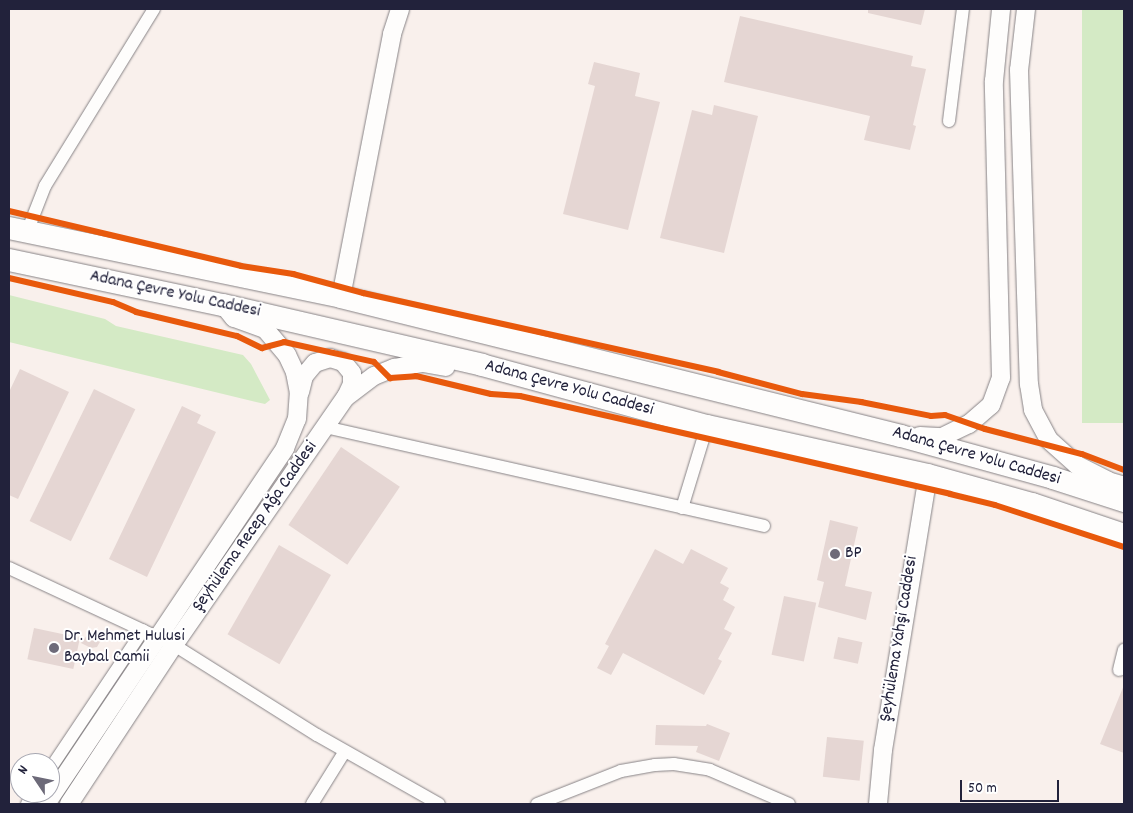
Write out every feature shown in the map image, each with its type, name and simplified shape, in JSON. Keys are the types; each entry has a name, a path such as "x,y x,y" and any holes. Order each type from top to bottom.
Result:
{"highway":[{"name":"Adana Çevre Yolu Caddesi","path":"18,230 341,297 902,436 1053,478 1124,501"},
{"name":"Adana Çevre Yolu Caddesi","path":"9,260 223,305 482,365 707,426 928,475 1032,504 1124,535"}],"street":[{"path":"18,230 154,9"},
{"path":"341,297 392,34 400,9"},
{"path":"949,120 963,9"},
{"path":"902,436 942,437 969,424 991,405 1001,378 994,81 1001,9"},
{"path":"1026,9 1019,70 1029,384 1033,410 1049,440 1077,466 1124,486"},
{"name":"Şeyhülema Recep Ağa Caddesi","path":"69,804 166,641 286,448 296,419 300,393 295,372 288,355 265,329 234,318 223,305"},
{"path":"300,393 304,376 315,362 330,358 343,362 352,373 352,384 346,397"},
{"name":"Şeyhülema Recep Ağa Caddesi","path":"46,804 346,397 374,376 394,368 423,363 463,371 482,365"},
{"path":"682,508 707,426"},
{"path":"325,427 764,526"},
{"name":"Şeyhülema Yahşi Caddesi","path":"878,804 883,750 928,475"},
{"path":"9,568 166,641 345,751 439,804"},
{"path":"60,755 142,630"},
{"path":"1119,670 1124,650"},
{"path":"312,804 345,751"},
{"path":"537,804 621,771 674,764 710,770 789,804"}],"green space":[{"path":"1082,9 1124,9 1124,423 1082,423"},
{"path":"9,295 105,319 116,326 243,355 251,364 270,400 265,404 256,402 9,342"}],"building":[{"path":"868,9 925,9 921,25 868,13"},
{"path":"740,16 913,56 911,66 926,69 913,125 916,126 910,150 864,140 870,116 724,82"},
{"path":"594,62 640,73 635,96 660,102 628,230 563,214 595,86 588,84"},
{"path":"714,105 758,116 724,253 660,238 692,110 712,115"},
{"path":"20,369 69,392 18,499 9,495 9,392"},
{"path":"94,389 135,409 71,541 30,521"},
{"path":"182,406 201,415 197,423 216,432 147,577 109,559"},
{"path":"341,447 400,487 347,565 288,525"},
{"path":"830,520 858,527 845,586 872,592 866,620 818,607 824,582 817,580"},
{"path":"279,545 331,575 279,664 228,634"},
{"path":"655,549 683,564 691,549 728,568 720,583 729,588 723,600 735,607 724,629 732,633 718,659 722,661 704,695 623,653 611,675 597,668 609,646 605,644"},
{"path":"784,596 816,603 804,662 772,655"},
{"name":"Dr. Mehmet Hulusi Baybal Camii","path":"34,628 80,638 73,669 27,659"},
{"path":"95,632 101,640 97,647 91,648 81,643 89,633"},
{"path":"838,637 862,642 858,664 833,659"},
{"path":"1124,685 1124,753 1100,744"},
{"path":"707,724 730,733 719,761 696,752 698,746 655,745 656,725 706,726"},
{"path":"827,737 864,741 860,781 823,777"}],"cycle path":[{"path":"9,211 241,266 293,274 363,293 718,372 802,394 861,402 931,416 945,415 985,429 1082,454 1124,470"},
{"path":"9,278 113,302 136,312 237,336 262,348 284,342 374,362 390,378 416,376 491,394 520,396 950,494 995,505 1124,547"}],"place":[{"name":"BP","path":"835,554"},
{"name":"Dr. Mehmet Hulusi Baybal Camii","path":"54,648"}]}
